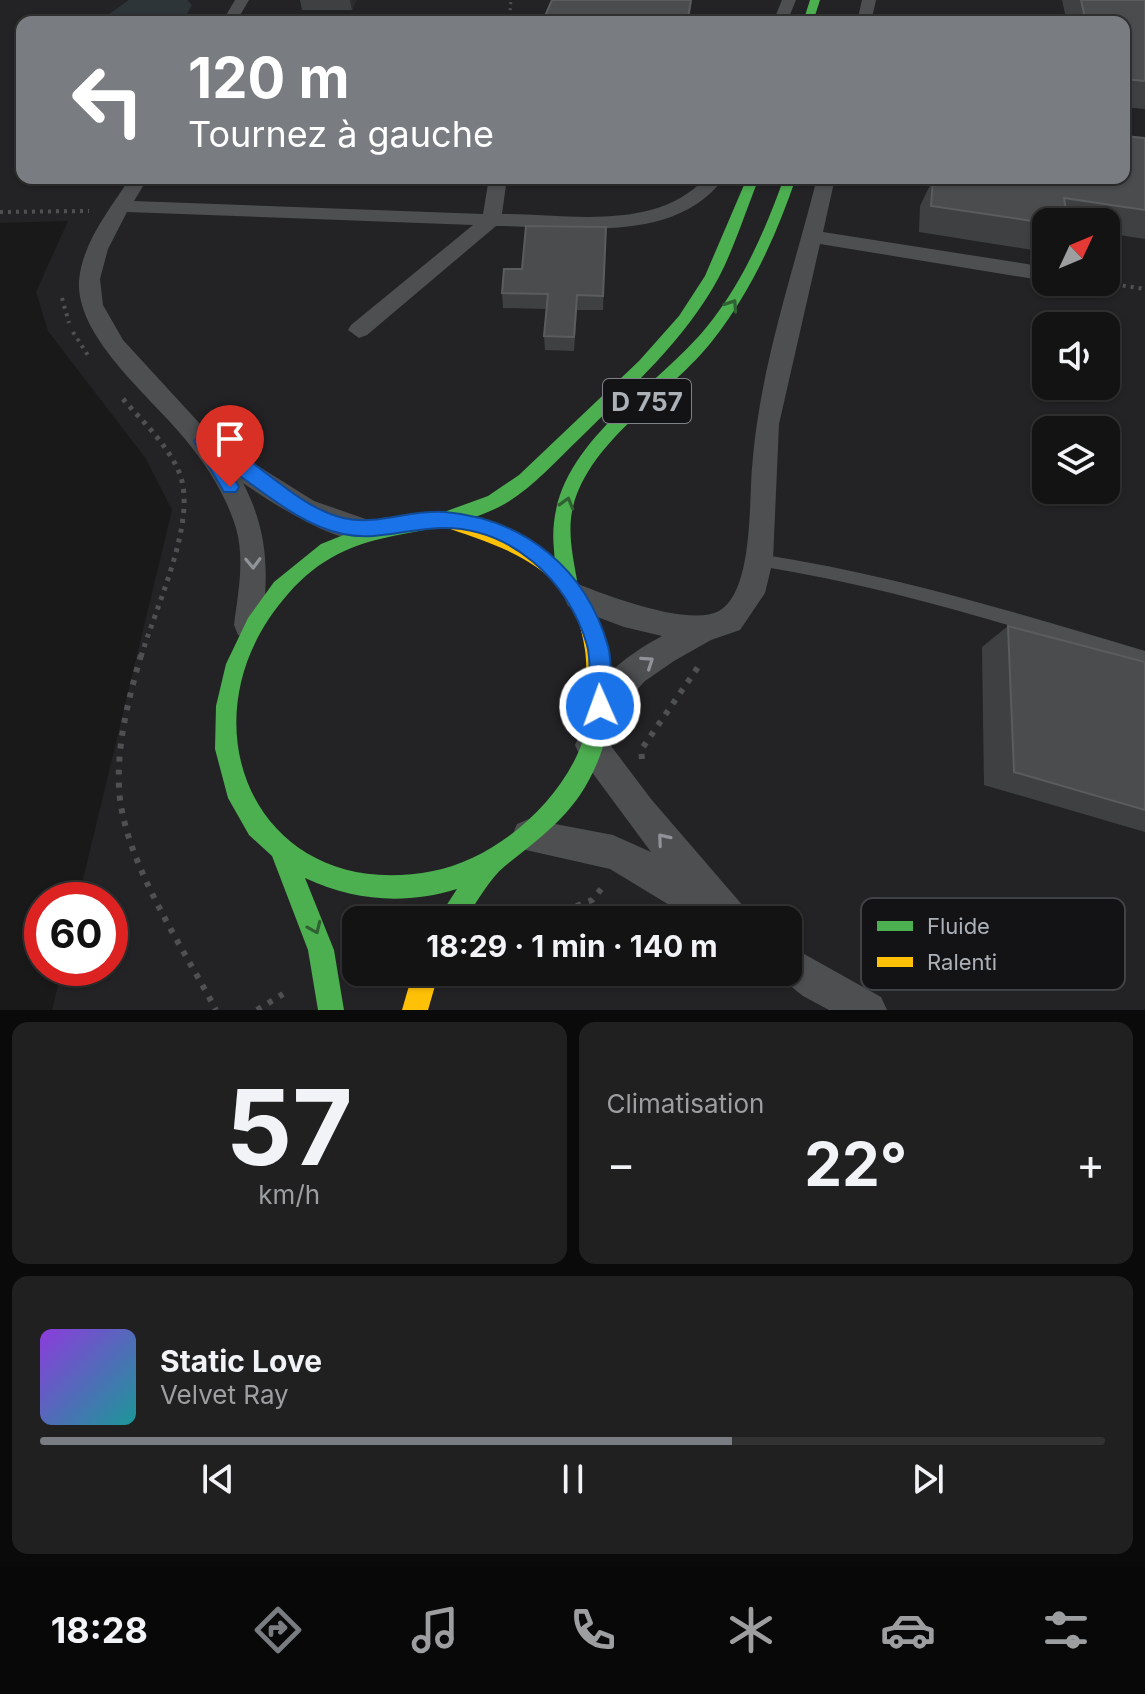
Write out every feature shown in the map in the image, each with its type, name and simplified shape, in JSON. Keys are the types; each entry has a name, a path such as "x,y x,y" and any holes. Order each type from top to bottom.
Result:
{"main road":[{"name":"D 757","path":"445,520 494,501 525,480 645,365 695,304 735,228 751,184"},
{"name":"D 757","path":"572,589 563,512 575,481 612,437 705,341 746,283 770,233 788,184"},
{"path":"445,520 491,528 532,549 572,589 598,648 600,706 591,745 567,793 529,836 492,863 421,888 347,886 284,856 249,820 228,774 222,726 228,677 247,632 270,598 300,569 333,547 368,531 406,522 445,520"},
{"path":"284,856 321,941 329,974 331,1010"},
{"path":"460,906 492,863"},
{"path":"415,1010 422,986"}],"street":[{"path":"136,184 92,270 90,294 114,345 202,441 240,504 250,530 254,585 247,632"},
{"path":"359,330 491,220 497,184"},
{"path":"123,206 491,220 633,220 672,212 699,196 710,184"},
{"path":"600,706 634,671 717,625 751,593 759,560 767,424 825,184"},
{"path":"812,236 1032,272"},
{"path":"202,441 312,514 339,525 368,531"},
{"path":"572,589 629,617 717,625"},
{"path":"591,745 639,811 717,906"},
{"path":"529,836 613,852 643,866 706,906"},
{"path":"802,973 868,1010"}],"lane":[{"path":"759,560 807,567 959,603 1145,659"}],"path":[{"path":"87,221 99,200"},
{"path":"0,212 92,211"},
{"path":"1120,285 1145,289"},
{"path":"62,293 63,308 78,344 97,368"},
{"path":"117,392 176,464 184,488 185,516 143,647 122,744 119,790 126,830 216,1010"},
{"path":"643,762 641,750 717,625"},
{"path":"576,906 592,900 605,888 613,852"}],"shaded area":[{"path":"0,0 1145,0 1145,1010 52,1010 58,986 128,986 128,882 82,882 172,510 146,459 48,331 36,292 68,221 0,223"},
{"path":"129,0 187,0 192,5 186,16 106,16"}],"building":[{"path":"552,0 691,0 688,16 545,16"},
{"path":"1081,0 1145,0 1145,81 1130,80 1130,16 1085,16"},
{"path":"1130,137 1145,138 1145,210 1064,198 1066,208 1032,208 1032,221 931,206 933,184 1130,184"},
{"path":"526,226 606,227 603,296 577,295 574,337 544,336 548,294 502,293 504,269 522,269"},
{"path":"1008,626 1145,662 1145,810 1014,772"}],"traffic: fast":[{"path":"810,16 815,0"},
{"path":"445,520 494,501 525,480 645,365 684,320 712,276 750,184"},
{"path":"567,580 562,525 572,484 604,439 688,359 719,322 755,263 788,184"},
{"path":"445,520 376,530 328,549 281,588 255,624 236,664 226,706 226,749 236,790 257,826 291,857 345,882 398,887 458,877 501,855 551,813 588,758 599,716"},
{"path":"284,856 321,950 331,1010"},
{"path":"460,906 492,863"}],"traffic: slow":[{"path":"445,520 484,531 517,545 545,562 567,583 583,609 594,639 599,675 599,716"},
{"path":"415,1010 422,986"}],"route":[{"path":"230,487 202,441 312,514 339,525 368,531 406,522 445,520 491,528 532,549 567,580 578,597 598,648 600,706"}]}
